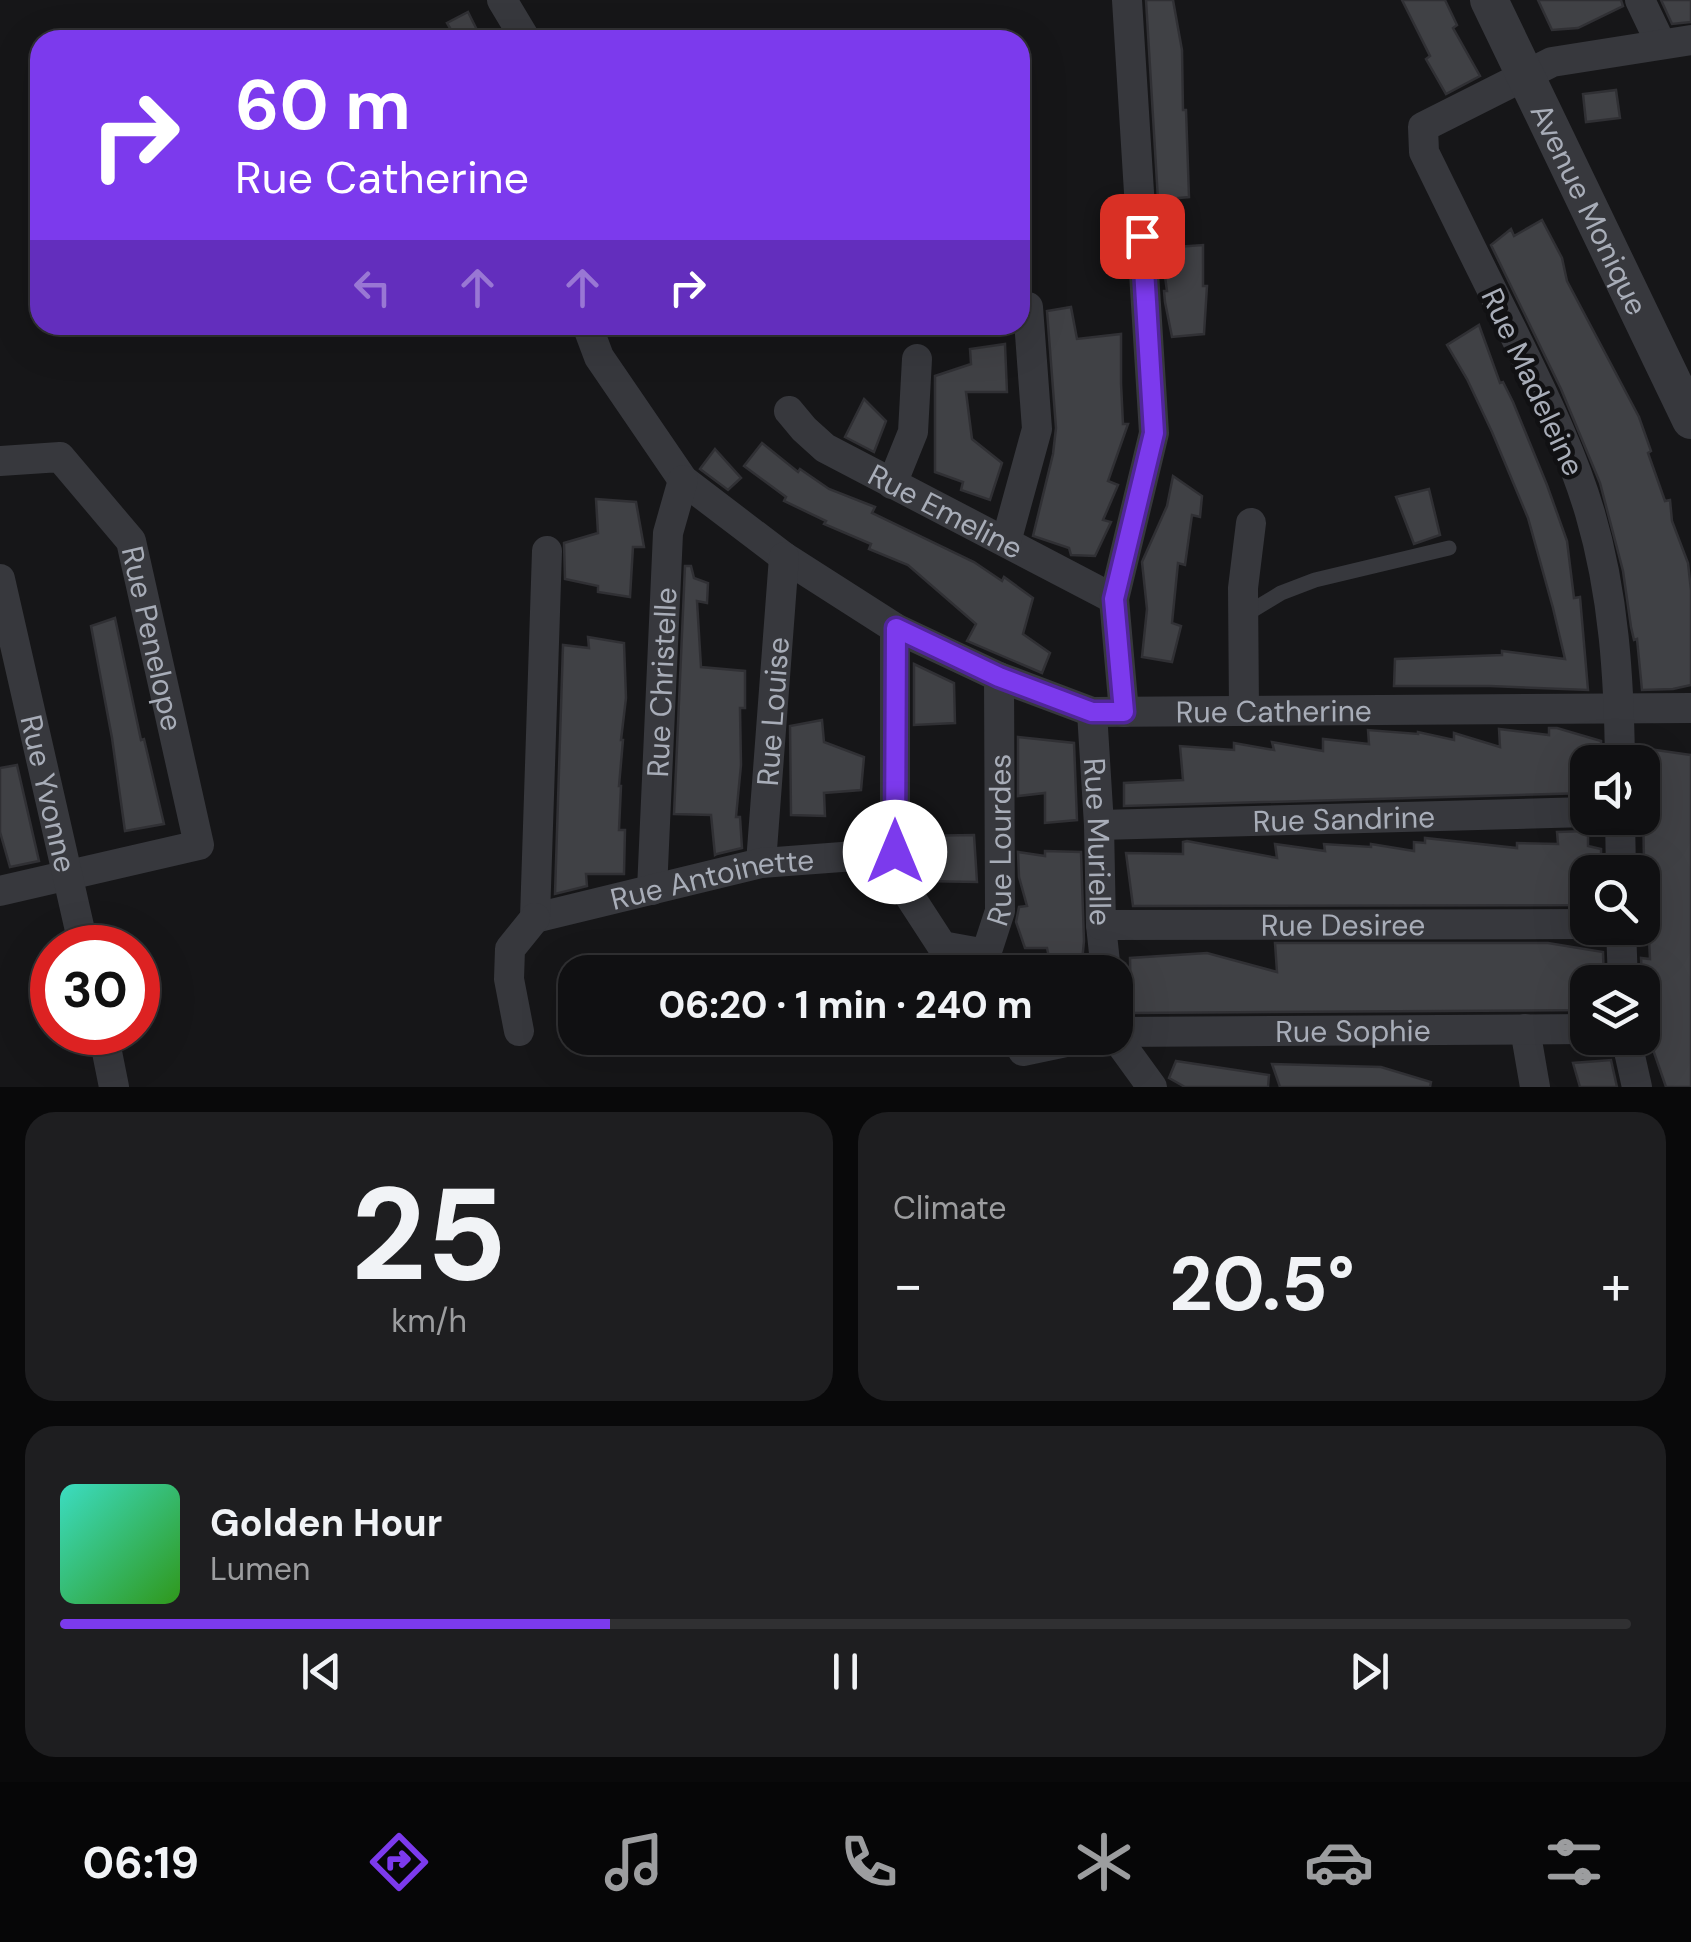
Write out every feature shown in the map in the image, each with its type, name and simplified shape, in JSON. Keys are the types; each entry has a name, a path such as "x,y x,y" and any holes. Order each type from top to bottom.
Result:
{"street":[{"path":"502,0 520,30"},
{"path":"1124,712 1114,599 1154,433 1127,0"},
{"name":"Avenue Monique","path":"1488,0 1691,420"},
{"path":"1640,0 1676,42"},
{"path":"1525,74 1552,62 1676,42"},
{"name":"Rue Madeleine","path":"1525,74 1422,127 1424,152 1575,467 1607,583 1616,645 1620,745"},
{"path":"1006,542 1037,428 1030,334"},
{"name":"Rue Catherine","path":"591,335 599,356 682,480 784,557 896,628 999,677 1092,712 1691,708"},
{"path":"892,484 913,432 916,358"},
{"name":"Rue Emeline","path":"789,411 825,448 1114,599"},
{"name":"Rue Penelope","path":"0,461 60,457 132,541 199,845 68,875"},
{"name":"Rue Christelle","path":"652,890 668,534 682,480"},
{"path":"1244,711 1243,588 1251,523"},
{"path":"519,1032 509,979 510,949 535,918 547,551"},
{"name":"Rue Louise","path":"761,863 784,557"},
{"name":"Rue Yvonne","path":"0,578 79,925"},
{"path":"895,852 896,628"},
{"name":"Rue Lourdes","path":"895,852 903,886 942,946 986,954 1000,910 999,677"},
{"name":"Rue Murielle","path":"1092,712 1105,955"},
{"name":"Rue Sandrine","path":"1099,825 1570,812"},
{"name":"Rue Antoinette","path":"535,918 761,863 895,852"},
{"path":"0,891 68,875"},
{"name":"Rue Desiree","path":"1102,926 1570,924"},
{"path":"1525,1029 1535,1087"},
{"name":"Rue Sophie","path":"1133,1034 1570,1029"},
{"path":"108,1055 114,1087"},
{"path":"1130,1055 1152,1087"},
{"path":"1630,1055 1637,1087"}],"lane":[{"path":"1243,616 1281,593 1315,580 1449,548"}],"building":[{"path":"1146,0 1173,0 1182,50 1189,197 1158,200"},
{"path":"1402,0 1445,0 1457,25 1453,28 1480,76 1446,94 1426,59 1430,56"},
{"path":"1538,0 1621,0 1623,6 1578,28 1552,30"},
{"path":"1661,0 1691,0 1691,22 1672,24"},
{"path":"468,12 477,30 451,30 447,23"},
{"path":"1616,90 1620,118 1586,122 1583,94"},
{"path":"1542,220 1562,258 1567,281 1639,417 1665,501 1670,500 1672,521 1688,563 1691,685 1642,690 1637,639 1634,640 1623,571 1600,483 1561,389 1491,245 1511,229 1514,236"},
{"path":"1203,245 1203,286 1207,286 1204,334 1172,337 1161,248"},
{"path":"1071,307 1077,339 1121,334 1123,424 1128,424 1108,481 1118,485 1103,520 1111,522 1095,556 1071,555 1069,548 1033,536 1056,428 1047,311"},
{"path":"1479,325 1567,541 1574,598 1580,597 1588,690 1394,686 1395,659 1502,655 1502,651 1565,659 1528,518 1492,432 1447,345"},
{"path":"1005,344 1007,392 966,392 972,439 1002,463 990,500 961,490 963,482 935,472 935,376 971,364 970,349"},
{"path":"864,399 886,421 874,452 845,437"},
{"path":"762,443 798,472 800,469 829,489 875,507 872,513 974,562 1002,581 1004,577 1033,598 1023,634 1050,653 1042,673 967,641 976,624 908,565 869,549 871,544 784,501 786,497 744,466"},
{"path":"715,449 741,478 728,490 700,469"},
{"path":"1173,476 1202,496 1200,517 1192,515 1185,565 1178,563 1172,623 1181,626 1172,662 1142,657 1147,609 1142,562 1167,506"},
{"path":"1429,489 1440,535 1414,544 1396,497"},
{"path":"596,499 636,502 644,547 633,547 630,597 598,592 598,586 565,579 564,543 598,533"},
{"path":"685,566 691,566 694,578 708,583 707,603 697,601 701,667 745,671 736,817 740,817 742,848 715,855 711,815 674,814"},
{"path":"115,618 164,824 125,831 91,626"},
{"path":"588,637 624,643 626,698 619,830 625,830 624,874 586,874 587,886 555,894 563,645 589,648"},
{"path":"914,664 954,683 955,723 914,725"},
{"path":"822,720 824,742 864,757 861,790 824,793 825,816 791,815 790,726"},
{"path":"1549,728 1557,728 1601,741 1601,745 1570,745 1570,794 1124,806 1124,783 1183,780 1180,746 1234,750 1234,743 1274,750 1272,742 1323,751 1323,739 1369,744 1368,730 1418,732 1454,740 1454,733 1500,747 1499,729 1549,735"},
{"path":"1018,737 1074,743 1077,820 1045,823 1045,793 1018,796"},
{"path":"1660,751 1691,755 1691,1087 1666,1087 1655,1055 1660,1055 1660,965 1641,965 1641,958 1650,959 1649,945 1660,945 1660,855 1644,855 1644,835 1660,835"},
{"path":"17,765 39,861 10,867 0,832 0,768"},
{"path":"1557,832 1588,835 1588,846 1601,849 1601,855 1570,855 1570,905 1133,906 1126,853 1183,854 1183,842 1187,841 1277,858 1275,844 1325,851 1324,844 1371,844 1414,851 1414,842 1425,843 1425,838 1517,848 1517,843 1558,844"},
{"path":"974,835 977,882 922,881 914,836"},
{"path":"1045,851 1081,852 1083,955 1048,955 1047,948 1025,948 1016,922 1019,907 1027,906 1019,877 1018,852 1045,856"},
{"path":"1275,943 1548,943 1603,952 1603,965 1570,965 1570,1010 1133,1013 1133,958 1207,953 1277,972"},
{"path":"1611,1060 1617,1087 1580,1087 1573,1063"},
{"path":"1176,1061 1269,1075 1268,1087 1185,1087 1169,1078"},
{"path":"1272,1064 1381,1067 1431,1082 1430,1087 1280,1087"}],"route":[{"path":"895,852 896,628 999,677 1092,712 1124,712 1114,599 1154,433 1142,236"}]}
